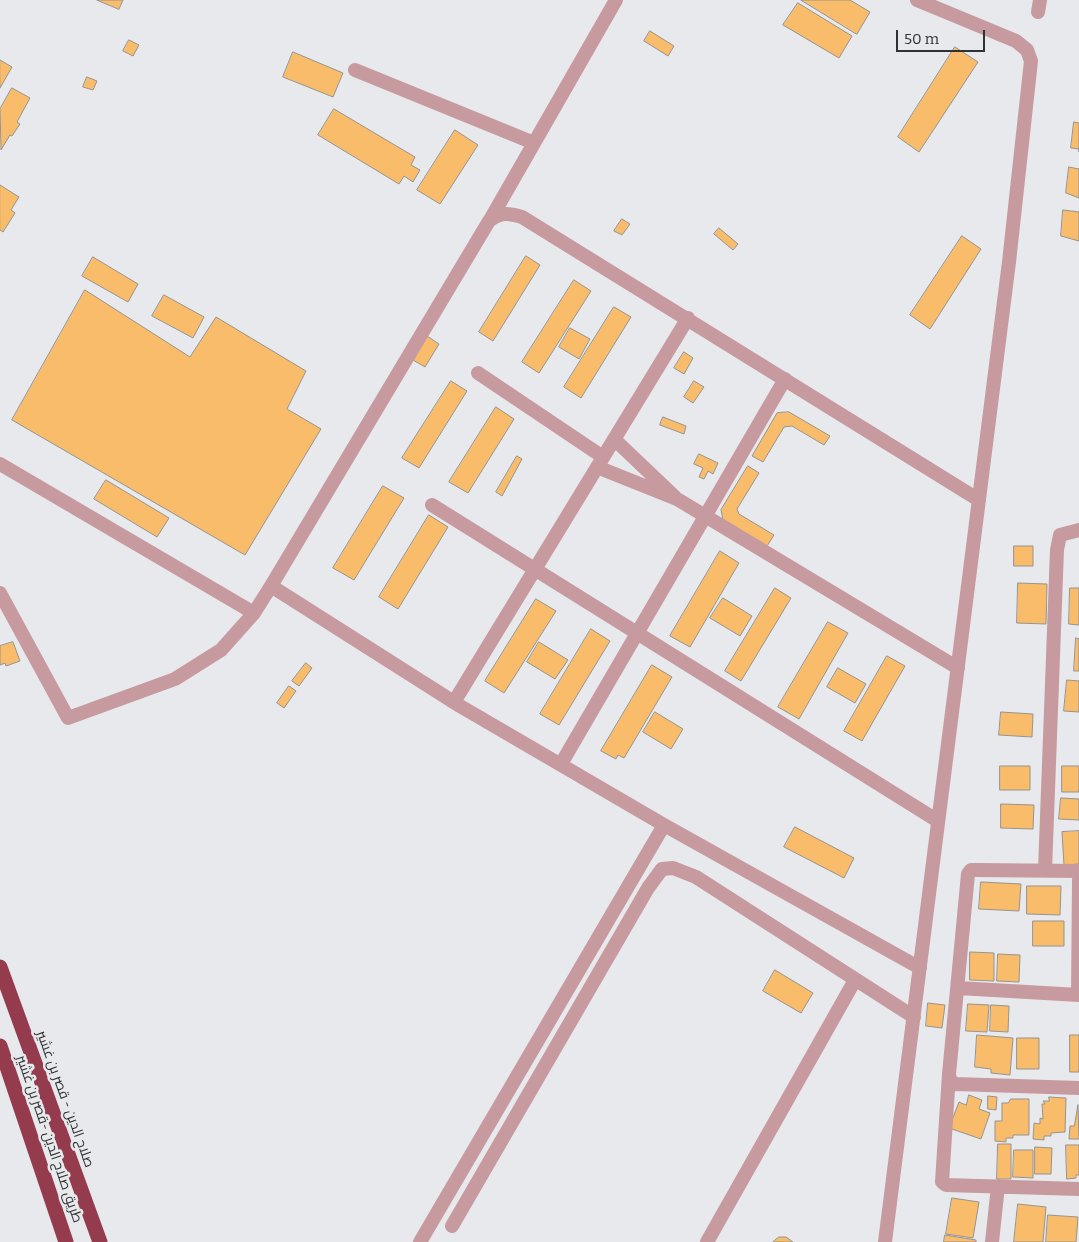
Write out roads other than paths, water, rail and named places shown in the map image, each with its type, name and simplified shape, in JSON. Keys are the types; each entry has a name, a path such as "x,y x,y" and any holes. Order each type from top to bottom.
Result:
{"highway":[{"name":"صلاح الدين - قصر بن غشير","path":"0,967 100,1242"},
{"name":"طريق صلاح الدين -قصر بن غشير","path":"0,1046 66,1242"}],"street":[{"path":"0,593 68,718 175,679 221,650 254,612 271,586 489,221 616,0"},
{"path":"885,1242 979,500 1031,61 1026,50 1016,41 917,0"},
{"path":"355,70 534,143"},
{"path":"489,221 499,214 508,213 522,217 688,318 979,500"},
{"path":"454,702 688,318"},
{"path":"478,373 600,462 677,499 958,668"},
{"path":"561,764 785,379"},
{"path":"614,439 677,499"},
{"path":"0,464 254,612"},
{"path":"432,505 938,821"},
{"path":"1045,870 1057,550 1060,535 1079,530"},
{"path":"271,586 454,702 664,825 920,968"},
{"path":"420,1242 664,825"},
{"path":"452,1226 648,888 662,869 673,868 696,877 914,1018"},
{"path":"1079,871 971,870 968,874 949,1074 942,1182 946,1185 1079,1189"},
{"path":"958,988 1079,995 1079,879"},
{"path":"707,1242 855,980"},
{"path":"949,1074 950,1080 955,1084 1079,1088"},
{"path":"992,1242 998,1186"}]}
